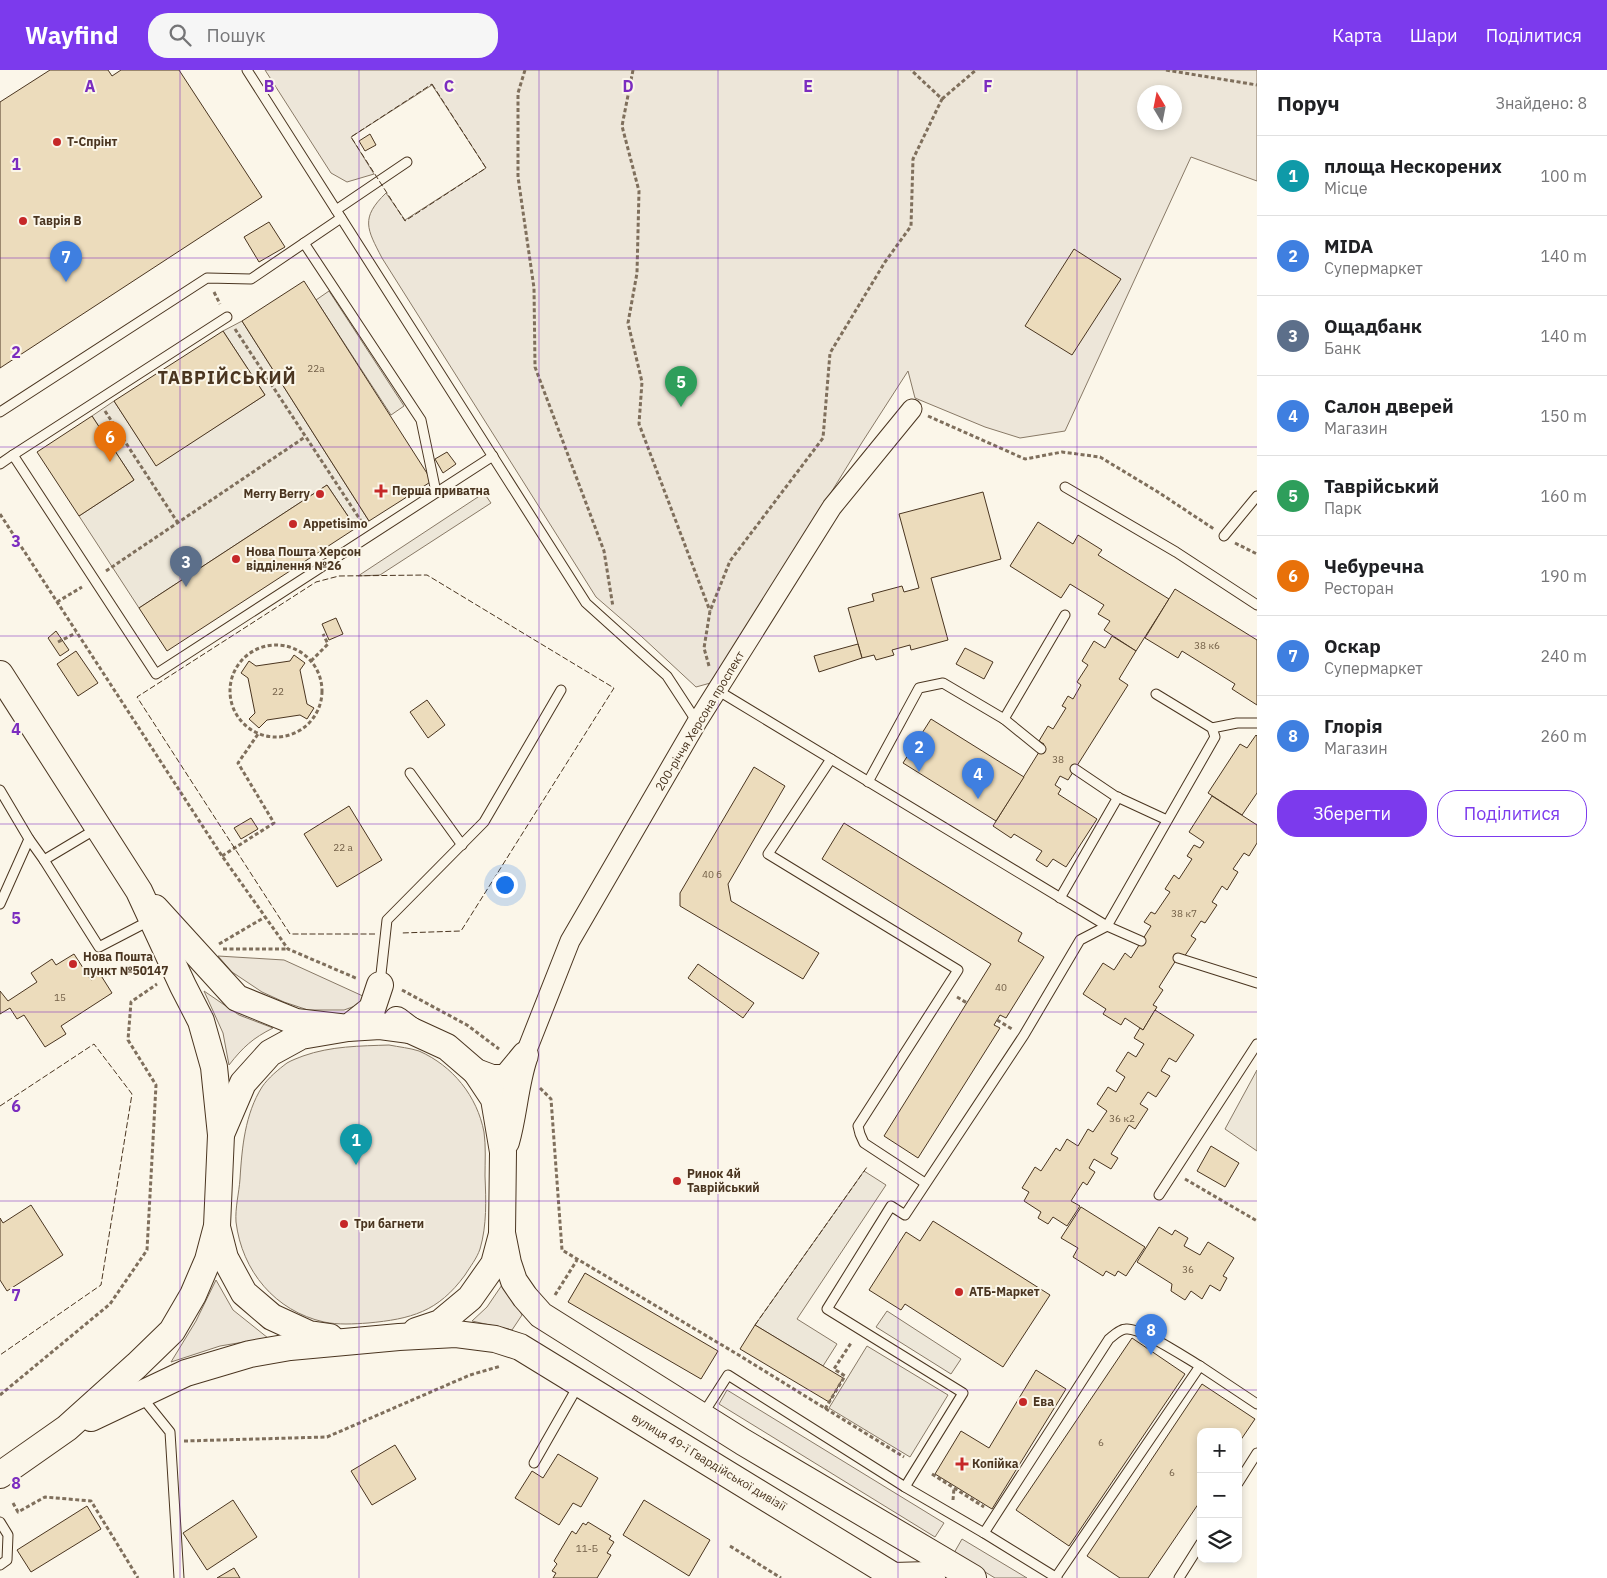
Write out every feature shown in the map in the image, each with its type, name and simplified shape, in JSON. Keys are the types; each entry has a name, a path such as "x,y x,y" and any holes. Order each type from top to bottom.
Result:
{"street":[{"name":"200-річчя Херсона проспект","path":"525,1055 570,941 697,722 832,507 912,409"},
{"path":"0,674 139,891 201,1021 214,1067 221,1135 217,1226 208,1260 193,1294 172,1331 68,1428 0,1475"},
{"path":"139,891 237,998 296,1022 348,1028 372,1009 380,985"},
{"path":"380,985 384,1009 410,1030 447,1047 476,1072 494,1099 503,1152 502,1233 514,1281 525,1298 548,1306 701,1416 973,1578"},
{"path":"221,1135 244,1083 270,1053 301,1036 348,1028 380,1026 410,1030"},
{"path":"476,1072 492,1078 506,1078 525,1055"},
{"path":"503,1152 511,1123 520,1069 525,1055"},
{"path":"217,1226 225,1258 244,1293 272,1318 309,1334 352,1341"},
{"path":"68,1428 186,1373 250,1354 290,1347 399,1336 440,1323 470,1298 494,1264 502,1233"},
{"name":"вулиця 49-ї Гвардійської дивізії","path":"399,1336 456,1334 495,1339 513,1356 580,1383 894,1577"},
{"path":"743,1442 749,1466 884,1550 894,1577 928,1575 932,1578"}],"lane":[{"path":"247,70 586,603 667,676 697,722"},
{"path":"0,412 207,278 251,279 304,243 338,214 407,162"},
{"path":"304,243 421,420 436,492"},
{"path":"0,464 227,317"},
{"path":"13,455 156,674 493,456"},
{"path":"1064,487 1176,552 1257,604"},
{"path":"1224,536 1257,496"},
{"path":"1004,719 1065,615"},
{"path":"868,782 919,688 943,683 1004,719 1041,749"},
{"path":"380,985 387,920 484,822 561,690"},
{"path":"717,690 1107,926 1142,940"},
{"path":"905,1487 963,1393 827,1309 891,1206 905,1215 1024,1035 1080,940 1107,926 1215,737 1212,728 1156,694"},
{"path":"1212,728 1236,723 1257,723"},
{"path":"830,759 768,854 958,970 858,1126 864,1142 925,1183"},
{"path":"1075,769 1118,798 1167,820"},
{"path":"410,773 462,845"},
{"path":"0,790 29,839 99,947 152,919"},
{"path":"1060,898 1118,798"},
{"path":"44,860 98,828"},
{"path":"0,904 29,839"},
{"path":"1178,958 1257,983"},
{"path":"1159,1194 1257,1044"},
{"path":"984,1533 1110,1339 1118,1332 1125,1329 1134,1329 1148,1336 1200,1366 1257,1404"},
{"path":"701,1416 728,1375 905,1487 1056,1578 1200,1366"},
{"path":"534,1464 580,1383"},
{"path":"141,1395 170,1432 178,1578"},
{"path":"1242,1477 1257,1453"},
{"path":"0,1522 8,1535 8,1560 0,1565"},
{"path":"1179,1578 1197,1549"}],"path":[{"path":"525,70 518,94 518,178 534,288 535,367 604,551 616,630"},
{"path":"633,70 622,126 639,191 638,273 628,323 642,382 639,424 710,611"},
{"path":"911,70 942,98"},
{"path":"717,690 704,648 710,611 730,561 823,438 830,353 885,262 911,226 913,159 942,98 976,70"},
{"path":"1166,70 1257,85"},
{"path":"207,278 227,317 370,536"},
{"path":"98,400 178,523"},
{"path":"912,409 1026,459 1062,452 1100,457 1158,492 1239,546 1257,554"},
{"path":"112,567 306,436"},
{"path":"0,514 222,856 274,823 238,764 258,734"},
{"path":"57,602 94,579"},
{"path":"58,642 76,633"},
{"path":"312,661 328,644 323,634"},
{"path":"277,645 292,648 312,661 321,679 323,694 320,708 312,721 301,730 288,736 273,738 258,734 245,726 235,713 230,698 231,682 236,667 247,655 261,647 277,645"},
{"path":"266,917 212,948 288,949"},
{"path":"0,1396 110,1304 147,1250 156,1086 128,1040 131,1002 160,982"},
{"path":"551,1099 562,1250 738,1354 904,1457"},
{"path":"1174,1172 1257,1221"},
{"path":"548,1306 577,1260"},
{"path":"825,1409 845,1376 834,1369 850,1343"},
{"path":"171,1441 327,1437 513,1356"},
{"path":"932,1474 996,1514"},
{"path":"952,1502 954,1488"},
{"path":"13,1503 18,1512 45,1497 91,1501 138,1578"},
{"path":"730,1546 781,1578"}],"shaded area":[{"path":"265,70 1257,70 1257,181 1191,157 1065,431 1020,438 985,427 915,398 908,371 714,682 696,687 596,597 382,258 373,239 370,231 369,217 372,210 386,193 405,220 486,168 432,85 351,137 374,174 347,182 331,173"},
{"path":"329,291 404,406 391,415 316,300"},
{"path":"242,321 369,521 356,528 327,485 139,608 79,516 134,480 92,416 114,401 156,465 265,395 223,331"},
{"path":"484,493 491,503 380,575 358,576"},
{"path":"218,956 284,960 365,997 358,1005 344,1010 308,1010 262,992 232,972"},
{"path":"204,991 239,1015 273,1028 249,1044 229,1065 223,1033"},
{"path":"389,1045 419,1051 443,1065 462,1084 476,1106 481,1119 485,1143 486,1212 480,1249 455,1288 434,1305 422,1311 398,1319 368,1323 340,1324 324,1322 306,1317 290,1309 276,1298 264,1286 245,1257 239,1240 236,1217 245,1131 256,1097 262,1087 270,1077 287,1063 324,1050"},
{"path":"1257,1070 1257,1151 1225,1129"},
{"path":"864,1171 886,1185 797,1319 837,1344 823,1366 755,1325"},
{"path":"216,1280 233,1310 268,1338 220,1346 171,1362 196,1321"},
{"path":"504,1282 522,1315 512,1330 472,1321 487,1307"},
{"path":"887,1311 961,1359 951,1374 876,1327"},
{"path":"867,1346 948,1395 910,1457 829,1408"},
{"path":"727,1390 944,1523 935,1537 719,1404"},
{"path":"962,1539 1027,1578 995,1578 954,1553"}],"building":[{"path":"50,70 108,70 112,76 121,70 179,70 262,197 0,368 0,102"},
{"path":"370,134 376,145 365,151 359,141"},
{"path":"269,222 285,247 259,262 244,237"},
{"path":"1074,249 1121,279 1072,355 1025,326"},
{"path":"304,281 432,481 369,521 242,321"},
{"path":"223,331 265,395 156,466 114,401"},
{"path":"92,416 134,480 79,516 37,452"},
{"path":"447,452 456,464 443,473 435,459"},
{"path":"327,485 356,528 167,651 139,608"},
{"path":"983,492 1001,559 931,578 948,640 911,650 910,645 892,650 894,655 876,660 874,655 862,658 848,608 874,601 872,594 902,586 904,592 919,588 899,514"},
{"path":"1038,522 1073,544 1078,535 1102,550 1098,555 1169,599 1136,651 1104,630 1110,621 1098,614 1104,605 1070,584 1061,598 1010,566"},
{"path":"1175,589 1257,640 1257,705 1232,689 1235,684 1182,651 1178,658 1145,638"},
{"path":"336,618 343,634 329,640 322,624"},
{"path":"56,631 69,650 60,656 48,638"},
{"path":"1112,636 1136,651 1119,679 1128,685 1068,780 1060,776 1055,785 1061,789 1058,794 1097,819 1066,867 1053,859 1047,867 1036,860 1042,851 1014,834 1011,838 993,826 1044,744 1039,741 1048,726 1053,729 1066,708 1062,706 1068,696 1073,699 1081,685 1077,682 1088,665 1082,661 1094,641 1105,648"},
{"path":"858,644 862,658 819,672 814,656"},
{"path":"965,648 993,662 984,679 956,664"},
{"path":"76,651 98,683 78,696 57,664"},
{"path":"294,655 305,663 300,670 307,704 314,708 307,719 300,715 267,720 259,728 249,719 255,713 248,678 241,673 249,661 256,666 290,661"},
{"path":"427,700 445,725 428,738 410,712"},
{"path":"931,719 1024,777 996,821 903,763"},
{"path":"1256,735 1257,793 1242,815 1208,793 1240,744 1247,748"},
{"path":"754,767 785,786 728,884 731,901 819,953 803,979 680,906 680,893"},
{"path":"1212,796 1257,825 1257,843 1249,856 1244,853 1233,869 1238,872 1227,890 1222,886 1212,902 1217,905 1205,923 1201,921 1191,936 1196,939 1184,957 1180,954 1159,987 1163,990 1153,1005 1157,1007 1143,1030 1125,1018 1121,1025 1103,1014 1106,1009 1083,994 1103,963 1114,970 1125,953 1131,958 1151,926 1144,922 1151,912 1155,914 1170,892 1165,889 1174,875 1179,879 1192,859 1187,856 1194,845 1200,848 1204,842 1189,832"},
{"path":"349,806 382,860 337,887 304,834"},
{"path":"251,818 258,829 241,839 234,828"},
{"path":"844,823 1022,933 1018,941 1044,957 1006,1018 1000,1015 994,1025 1000,1028 918,1158 884,1136 991,964 822,859"},
{"path":"74,954 91,980 100,974 112,993 61,1026 66,1034 45,1047 24,1015 17,1019 10,1008 0,1014 0,991 8,1001 37,982 31,973 52,959 56,965"},
{"path":"698,964 754,1003 743,1018 688,978"},
{"path":"1155,1010 1194,1035 1176,1062 1169,1058 1161,1071 1170,1076 1156,1097 1148,1092 1140,1104 1148,1109 1135,1129 1129,1125 1111,1154 1118,1158 1111,1169 1094,1159 1089,1168 1095,1172 1087,1185 1083,1182 1071,1201 1080,1206 1067,1226 1053,1217 1048,1224 1038,1218 1041,1212 1024,1201 1029,1192 1022,1188 1035,1167 1041,1171 1056,1148 1060,1151 1067,1139 1078,1146 1088,1129 1093,1132 1107,1111 1097,1104 1108,1087 1116,1092 1125,1077 1116,1071 1128,1052 1136,1057 1144,1044 1134,1038 1140,1028 1143,1030"},
{"path":"1211,1146 1239,1163 1225,1187 1197,1171"},
{"path":"31,1205 63,1255 7,1291 0,1280 0,1218 3,1223"},
{"path":"1081,1207 1145,1247 1126,1276 1118,1271 1115,1276 1106,1271 1103,1276 1073,1257 1078,1248 1061,1238"},
{"name":"АТБ-Маркет","path":"933,1221 1050,1295 1003,1367 905,1304 901,1310 869,1290 906,1232 920,1241"},
{"path":"1159,1227 1172,1235 1175,1230 1188,1238 1184,1246 1200,1255 1208,1242 1234,1258 1223,1276 1227,1278 1220,1291 1210,1285 1202,1299 1191,1291 1185,1300 1171,1291 1172,1284 1137,1262"},
{"path":"585,1273 718,1351 701,1379 568,1302"},
{"path":"755,1325 843,1378 829,1402 740,1349"},
{"path":"1132,1338 1185,1374 1069,1546 1016,1510"},
{"path":"1036,1370 1066,1389 992,1509 935,1474 961,1431 989,1448"},
{"path":"1202,1384 1255,1419 1242,1438 1242,1428 1197,1428 1197,1506 1148,1578 1120,1578 1087,1556"},
{"path":"395,1445 416,1479 372,1505 351,1471"},
{"path":"558,1454 598,1478 581,1507 573,1503 559,1525 515,1498 532,1471 543,1478"},
{"path":"233,1500 257,1537 207,1570 183,1533"},
{"path":"644,1500 710,1540 689,1576 623,1535"},
{"path":"87,1506 101,1529 31,1572 17,1550"},
{"path":"588,1522 611,1536 609,1539 614,1542 607,1553 611,1555 597,1578 553,1578 556,1573 552,1571 557,1564 554,1561 572,1531 576,1534 583,1523 586,1525"},
{"path":"234,1568 240,1578 217,1578"}],"fence":[{"path":"432,84 486,168 405,221 351,137 432,84"},
{"path":"375,934 290,934 137,697 316,582 339,576 427,575 614,688 461,931 401,933"},
{"path":"0,1106 94,1044 132,1094 101,1285 0,1355"},
{"path":"755,1325 867,1167"}],"place":[{"name":"Т-Спрінт","path":"57,142"},
{"name":"Таврія В","path":"23,221"},
{"name":"Оскар","path":"66,282"},
{"name":"Таврійський","path":"681,407"},
{"name":"Чебуречна","path":"110,462"},
{"name":"Перша приватна","path":"381,491"},
{"name":"Merry Berry","path":"320,494"},
{"name":"Appetisimo","path":"293,524"},
{"name":"Нова Пошта Херсон відділення №26","path":"236,559"},
{"name":"Ощадбанк","path":"186,587"},
{"name":"MIDA","path":"919,772"},
{"name":"Салон дверей","path":"978,799"},
{"name":"Нова Пошта пункт №50147","path":"73,964"},
{"name":"площа Нескорених","path":"356,1165"},
{"name":"Ринок 4й Таврійський","path":"677,1181"},
{"name":"Три багнети","path":"344,1224"},
{"name":"АТБ-Маркет","path":"959,1292"},
{"name":"Глорія","path":"1151,1355"},
{"name":"Ева","path":"1023,1402"},
{"name":"Копійка","path":"962,1464"}],"district":[{"name":"ТАВРІЙСЬКИЙ","path":"227,378"}]}
